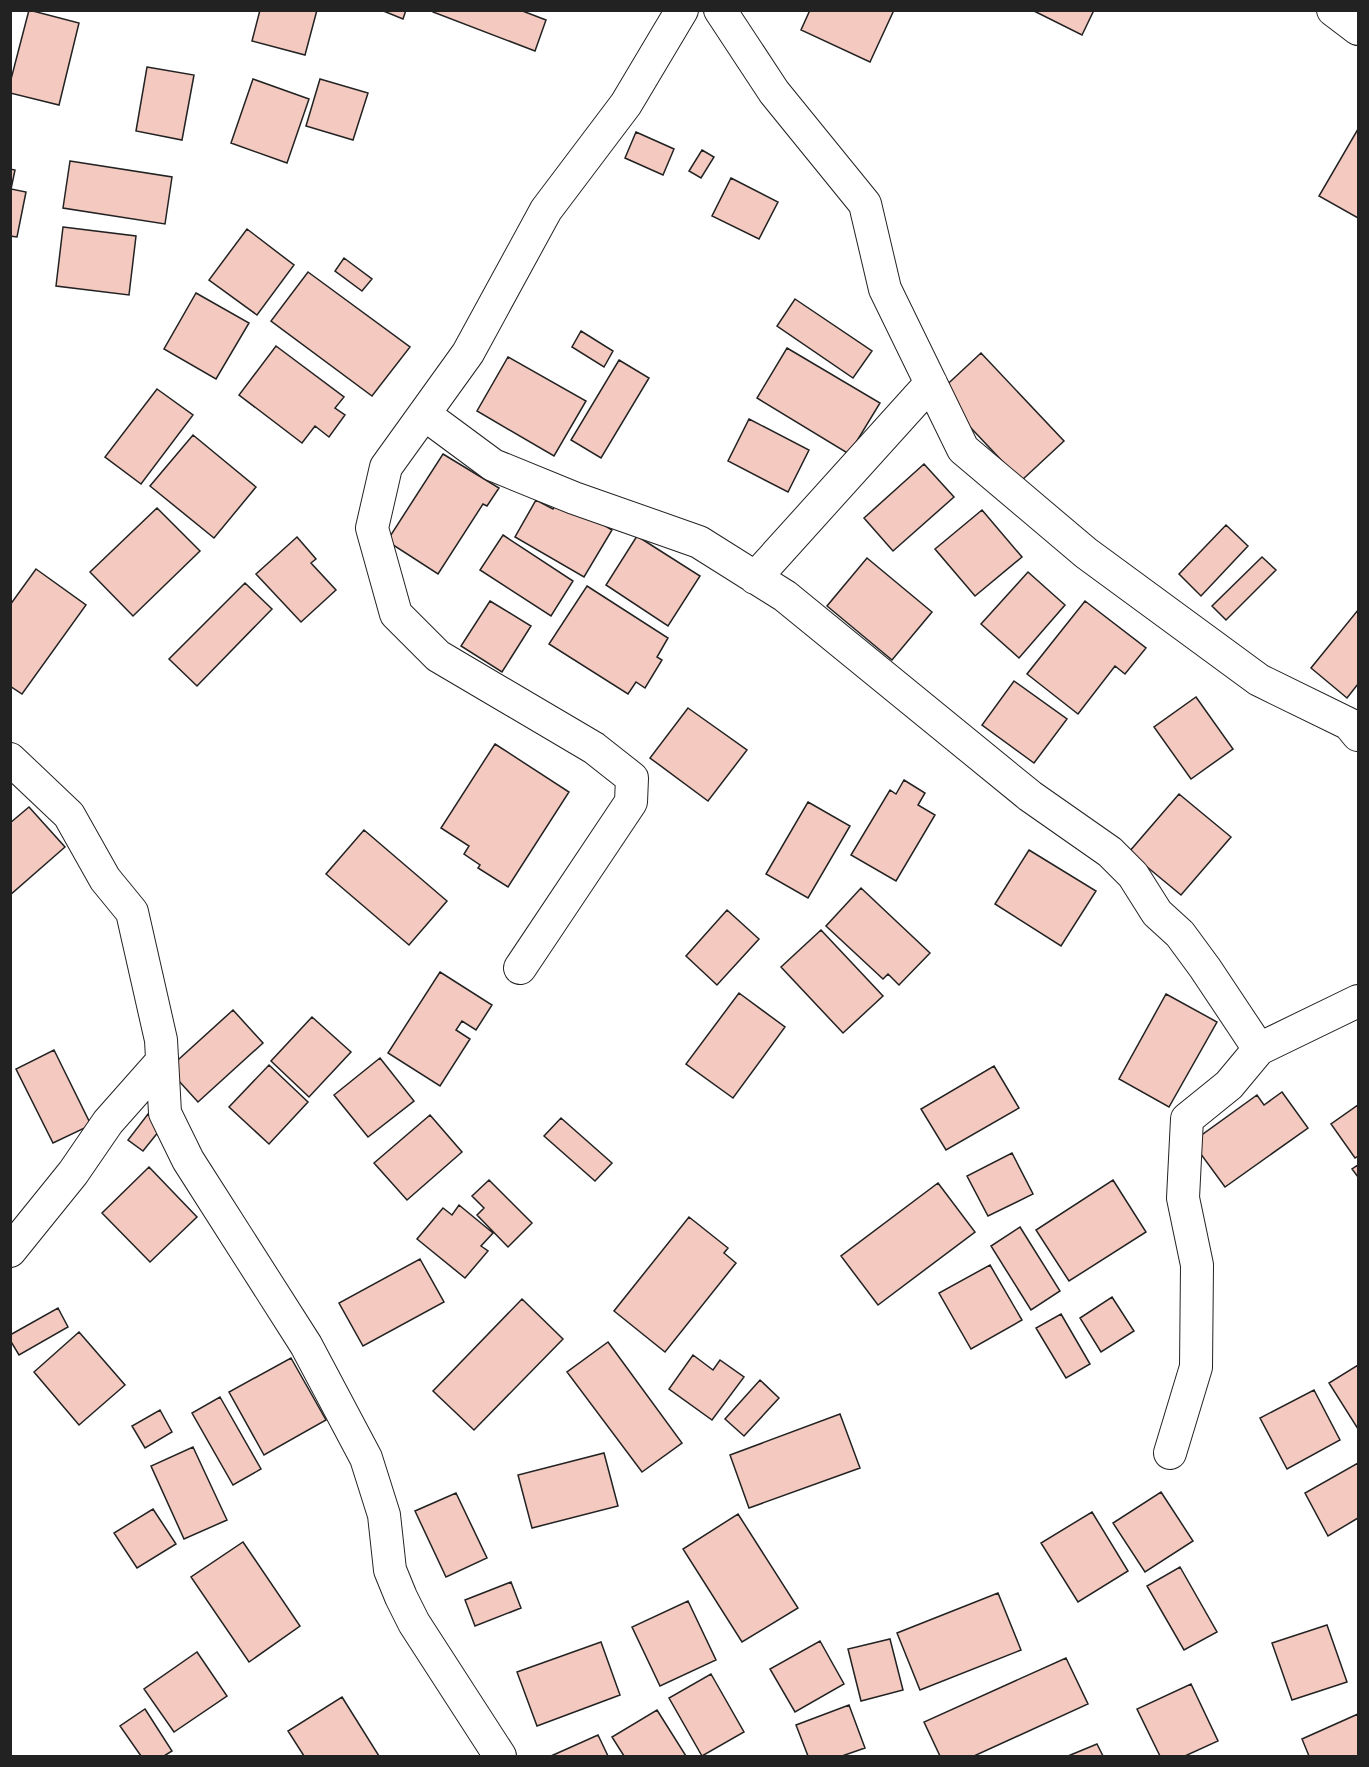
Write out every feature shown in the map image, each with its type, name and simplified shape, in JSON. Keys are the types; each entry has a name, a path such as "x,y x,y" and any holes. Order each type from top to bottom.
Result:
{"street":[{"path":"520,968 631,802 632,778 594,748 438,656 396,614 372,528 386,467 468,353 546,210 626,104 682,10"},
{"path":"720,10 774,92 865,204 885,289 963,449 1086,554 1259,680 1349,724 1359,735"},
{"path":"1333,10 1359,29"},
{"path":"755,578 931,383"},
{"path":"424,414 493,465 574,498 699,542 785,596 1030,796 1110,852 1133,875 1158,913 1180,934 1259,1049"},
{"path":"10,759 69,815 105,879 132,912 161,1040 165,1113 188,1160 306,1345 366,1458 384,1515 390,1570 401,1597 414,1623 500,1756"},
{"path":"1170,1453 1196,1367 1197,1265 1183,1198 1187,1119 1229,1085 1259,1049 1359,1000"},
{"path":"10,1251 73,1173 108,1122 162,1061"}],"building":[{"path":"29,10 79,23 59,105 10,93 10,83"},
{"path":"260,10 317,10 305,55 252,41"},
{"path":"381,10 406,10 403,19"},
{"path":"433,10 520,10 546,20 535,51 433,12"},
{"path":"810,10 894,10 870,62 801,30"},
{"path":"1032,10 1094,10 1082,35"},
{"path":"147,67 194,75 182,140 136,131"},
{"path":"253,79 309,99 287,163 231,143"},
{"path":"320,79 368,93 353,140 306,126"},
{"path":"1358,129 1358,218 1319,196"},
{"path":"636,132 674,149 663,175 625,158"},
{"path":"702,150 714,157 701,178 689,171"},
{"path":"70,161 172,177 165,224 63,208"},
{"path":"10,169 15,170 11,189 26,192 17,237 10,236"},
{"path":"731,178 778,202 759,239 712,216"},
{"path":"63,227 136,236 129,295 56,286"},
{"path":"247,229 294,265 257,315 209,280"},
{"path":"344,258 372,279 362,291 335,271"},
{"path":"308,272 410,347 372,396 271,321"},
{"path":"196,293 249,323 216,379 164,349"},
{"path":"795,299 872,351 853,378 777,326"},
{"path":"581,331 613,351 604,367 572,347"},
{"path":"276,346 344,397 335,408 345,415 329,437 315,426 302,443 239,395"},
{"path":"787,348 880,403 849,454 757,398"},
{"path":"981,353 1064,441 1021,481 938,393"},
{"path":"508,357 586,401 554,456 477,411"},
{"path":"619,360 649,378 601,458 571,440"},
{"path":"157,389 193,415 141,484 105,457"},
{"path":"749,419 809,450 788,492 728,461"},
{"path":"193,435 256,487 214,538 150,486"},
{"path":"443,454 499,488 487,506 483,504 438,574 387,541"},
{"path":"924,464 954,497 893,551 864,518"},
{"path":"559,498 612,530 584,577 515,537 536,500 553,509"},
{"path":"157,508 200,551 133,616 90,572"},
{"path":"982,510 1022,557 975,596 935,549"},
{"path":"1226,525 1248,546 1201,596 1179,574"},
{"path":"503,535 573,581 551,616 480,570"},
{"path":"637,536 700,576 668,626 606,585"},
{"path":"297,537 316,559 311,563 336,590 301,622 256,574"},
{"path":"1262,557 1276,570 1226,620 1212,606"},
{"path":"867,558 932,612 892,660 827,606"},
{"path":"36,569 86,605 22,694 10,686 10,605"},
{"path":"1028,572 1065,605 1019,658 981,624"},
{"path":"245,583 272,609 197,686 169,659"},
{"path":"587,586 668,638 657,657 662,660 645,688 636,682 628,694 549,644"},
{"path":"490,601 531,626 502,672 461,646"},
{"path":"1085,601 1146,648 1125,674 1115,666 1078,714 1027,674"},
{"path":"1358,610 1358,684 1347,698 1311,668"},
{"path":"1014,681 1067,719 1034,763 982,725"},
{"path":"1196,697 1233,749 1191,779 1154,727"},
{"path":"688,708 747,750 708,801 650,758"},
{"path":"495,744 569,792 508,887 478,868 480,865 464,854 469,846 441,828"},
{"path":"904,780 925,793 918,805 935,815 896,881 851,855 890,790 896,794"},
{"path":"1179,794 1231,837 1181,895 1129,852"},
{"path":"808,802 850,826 808,898 766,874"},
{"path":"29,807 65,847 10,895 10,823"},
{"path":"364,830 447,901 409,945 326,874"},
{"path":"1029,850 1096,891 1061,946 995,904"},
{"path":"861,888 930,953 899,985 888,974 883,979 826,926"},
{"path":"727,910 759,939 717,985 686,956"},
{"path":"821,930 883,996 843,1033 781,967"},
{"path":"440,972 492,1005 476,1030 462,1021 456,1030 470,1039 440,1086 388,1053"},
{"path":"739,993 785,1027 733,1098 686,1064"},
{"path":"1166,994 1217,1022 1169,1107 1119,1079"},
{"path":"233,1010 263,1043 198,1102 168,1069"},
{"path":"312,1017 351,1052 309,1097 271,1061"},
{"path":"54,1050 91,1125 53,1143 16,1069"},
{"path":"380,1058 414,1101 368,1137 334,1095"},
{"path":"269,1065 308,1102 269,1144 229,1107"},
{"path":"994,1066 1019,1108 946,1150 921,1109"},
{"path":"1282,1092 1308,1128 1225,1187 1192,1142 1257,1095 1264,1105"},
{"path":"1358,1105 1358,1156 1355,1158 1331,1124"},
{"path":"148,1114 163,1126 143,1151 128,1140"},
{"path":"430,1115 462,1152 407,1200 374,1163"},
{"path":"561,1118 612,1163 595,1181 544,1136"},
{"path":"1012,1153 1033,1194 988,1216 967,1176"},
{"path":"1358,1165 1358,1177 1352,1169"},
{"path":"149,1167 197,1217 150,1262 102,1213"},
{"path":"489,1180 532,1223 508,1247 477,1215 484,1208 472,1196"},
{"path":"1113,1180 1146,1232 1069,1281 1036,1230"},
{"path":"938,1183 975,1232 878,1305 841,1256"},
{"path":"459,1205 493,1233 481,1246 488,1251 465,1278 417,1239 443,1208 452,1215"},
{"path":"689,1217 728,1248 724,1253 736,1263 665,1352 614,1311"},
{"path":"1020,1227 1060,1291 1031,1310 991,1246"},
{"path":"420,1259 444,1302 363,1346 339,1303"},
{"path":"990,1265 1022,1320 971,1349 939,1293"},
{"path":"1112,1297 1134,1331 1101,1352 1080,1318"},
{"path":"522,1299 563,1339 474,1430 433,1391"},
{"path":"58,1308 68,1327 19,1355 10,1340 10,1335"},
{"path":"1061,1314 1090,1364 1066,1378 1036,1328"},
{"path":"79,1332 125,1385 79,1425 34,1372"},
{"path":"608,1342 682,1443 642,1472 567,1372"},
{"path":"693,1355 713,1370 720,1360 744,1377 712,1420 669,1389"},
{"path":"291,1358 326,1420 264,1455 229,1392"},
{"path":"1358,1365 1358,1429 1329,1383"},
{"path":"760,1380 779,1398 744,1436 725,1419"},
{"path":"1314,1390 1340,1440 1287,1469 1260,1418"},
{"path":"220,1397 261,1469 233,1485 192,1413"},
{"path":"160,1410 172,1432 145,1448 132,1426"},
{"path":"840,1414 860,1468 749,1508 730,1455"},
{"path":"193,1447 227,1520 184,1539 151,1466"},
{"path":"604,1453 618,1506 532,1528 518,1475"},
{"path":"1358,1463 1358,1518 1328,1536 1305,1493"},
{"path":"1161,1492 1193,1541 1145,1572 1113,1523"},
{"path":"456,1493 487,1558 446,1577 415,1511"},
{"path":"153,1509 176,1544 137,1568 114,1533"},
{"path":"1092,1512 1128,1571 1078,1602 1041,1543"},
{"path":"738,1514 798,1608 742,1642 683,1549"},
{"path":"243,1542 300,1626 249,1662 191,1577"},
{"path":"1180,1567 1217,1632 1184,1650 1147,1586"},
{"path":"511,1582 521,1608 475,1626 465,1600"},
{"path":"998,1593 1021,1650 920,1690 897,1633"},
{"path":"688,1601 716,1660 660,1686 632,1627"},
{"path":"1327,1625 1347,1682 1292,1700 1272,1643"},
{"path":"890,1639 903,1690 861,1701 848,1649"},
{"path":"820,1641 844,1684 795,1712 770,1669"},
{"path":"601,1642 620,1695 537,1726 517,1672"},
{"path":"197,1652 227,1696 174,1732 144,1689"},
{"path":"1066,1658 1088,1704 974,1756 940,1756 924,1722"},
{"path":"711,1674 744,1732 702,1756 669,1698"},
{"path":"1191,1684 1218,1741 1185,1756 1160,1756 1137,1709"},
{"path":"342,1697 379,1756 304,1756 288,1731"},
{"path":"849,1705 865,1748 842,1756 808,1756 796,1725"},
{"path":"145,1709 172,1751 164,1756 141,1756 120,1726"},
{"path":"657,1710 686,1756 624,1756 612,1737"},
{"path":"1358,1714 1358,1756 1309,1756 1302,1739"},
{"path":"598,1735 608,1756 551,1756"},
{"path":"1097,1744 1103,1756 1068,1756"}]}
